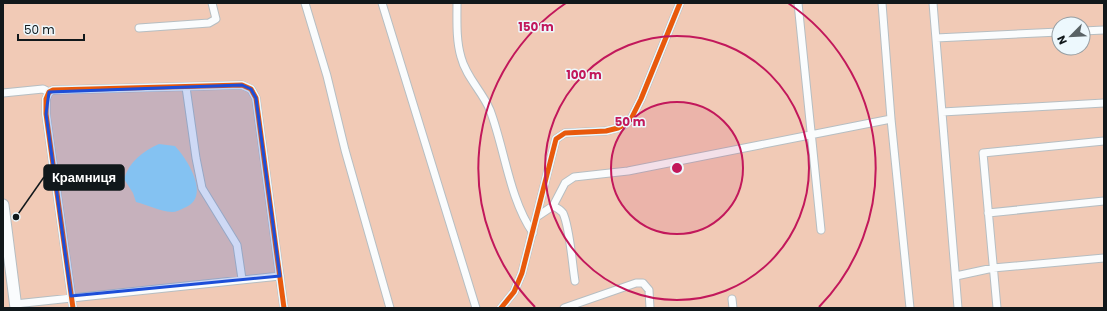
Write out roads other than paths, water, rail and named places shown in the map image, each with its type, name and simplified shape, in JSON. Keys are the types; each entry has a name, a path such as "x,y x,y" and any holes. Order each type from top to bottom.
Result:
{"street":[{"path":"139,28 210,23 216,19 212,3"},
{"path":"305,3 327,76 345,150 390,308"},
{"path":"382,3 476,308"},
{"path":"457,3 457,35 461,60 466,72 484,98 490,111 515,193 526,223 533,233"},
{"path":"501,308 514,292 522,273 538,216 556,139 565,133 606,131 618,128 631,119 641,99 680,3"},
{"path":"798,3 821,230"},
{"path":"882,3 891,119 910,308"},
{"path":"933,3 958,308"},
{"path":"1091,31 1104,30"},
{"path":"936,38 1051,32"},
{"path":"73,308 46,114 46,99 49,92 53,90 242,85 248,86 256,98 284,308"},
{"path":"186,86 196,158 202,188 237,245 242,279"},
{"path":"3,93 43,89 49,92"},
{"path":"942,112 1104,103"},
{"path":"538,216 552,206 565,183 574,178 628,171 891,119"},
{"path":"997,308 982,153 1104,141"},
{"path":"988,213 1104,201"},
{"path":"3,205 7,272 15,306 72,296 280,276"},
{"path":"552,206 559,208 562,212 575,281"},
{"path":"956,276 993,268 1104,258"},
{"path":"566,308 636,283 643,283 648,290 650,308"},
{"path":"732,300 733,308"}],"water":[{"path":"159,144 175,146 186,160 195,178 197,188 196,196 192,203 175,212 136,202 133,193 124,179 129,167 137,158 147,150"}],"place":[{"name":"Крамниця","path":"16,217"}]}
